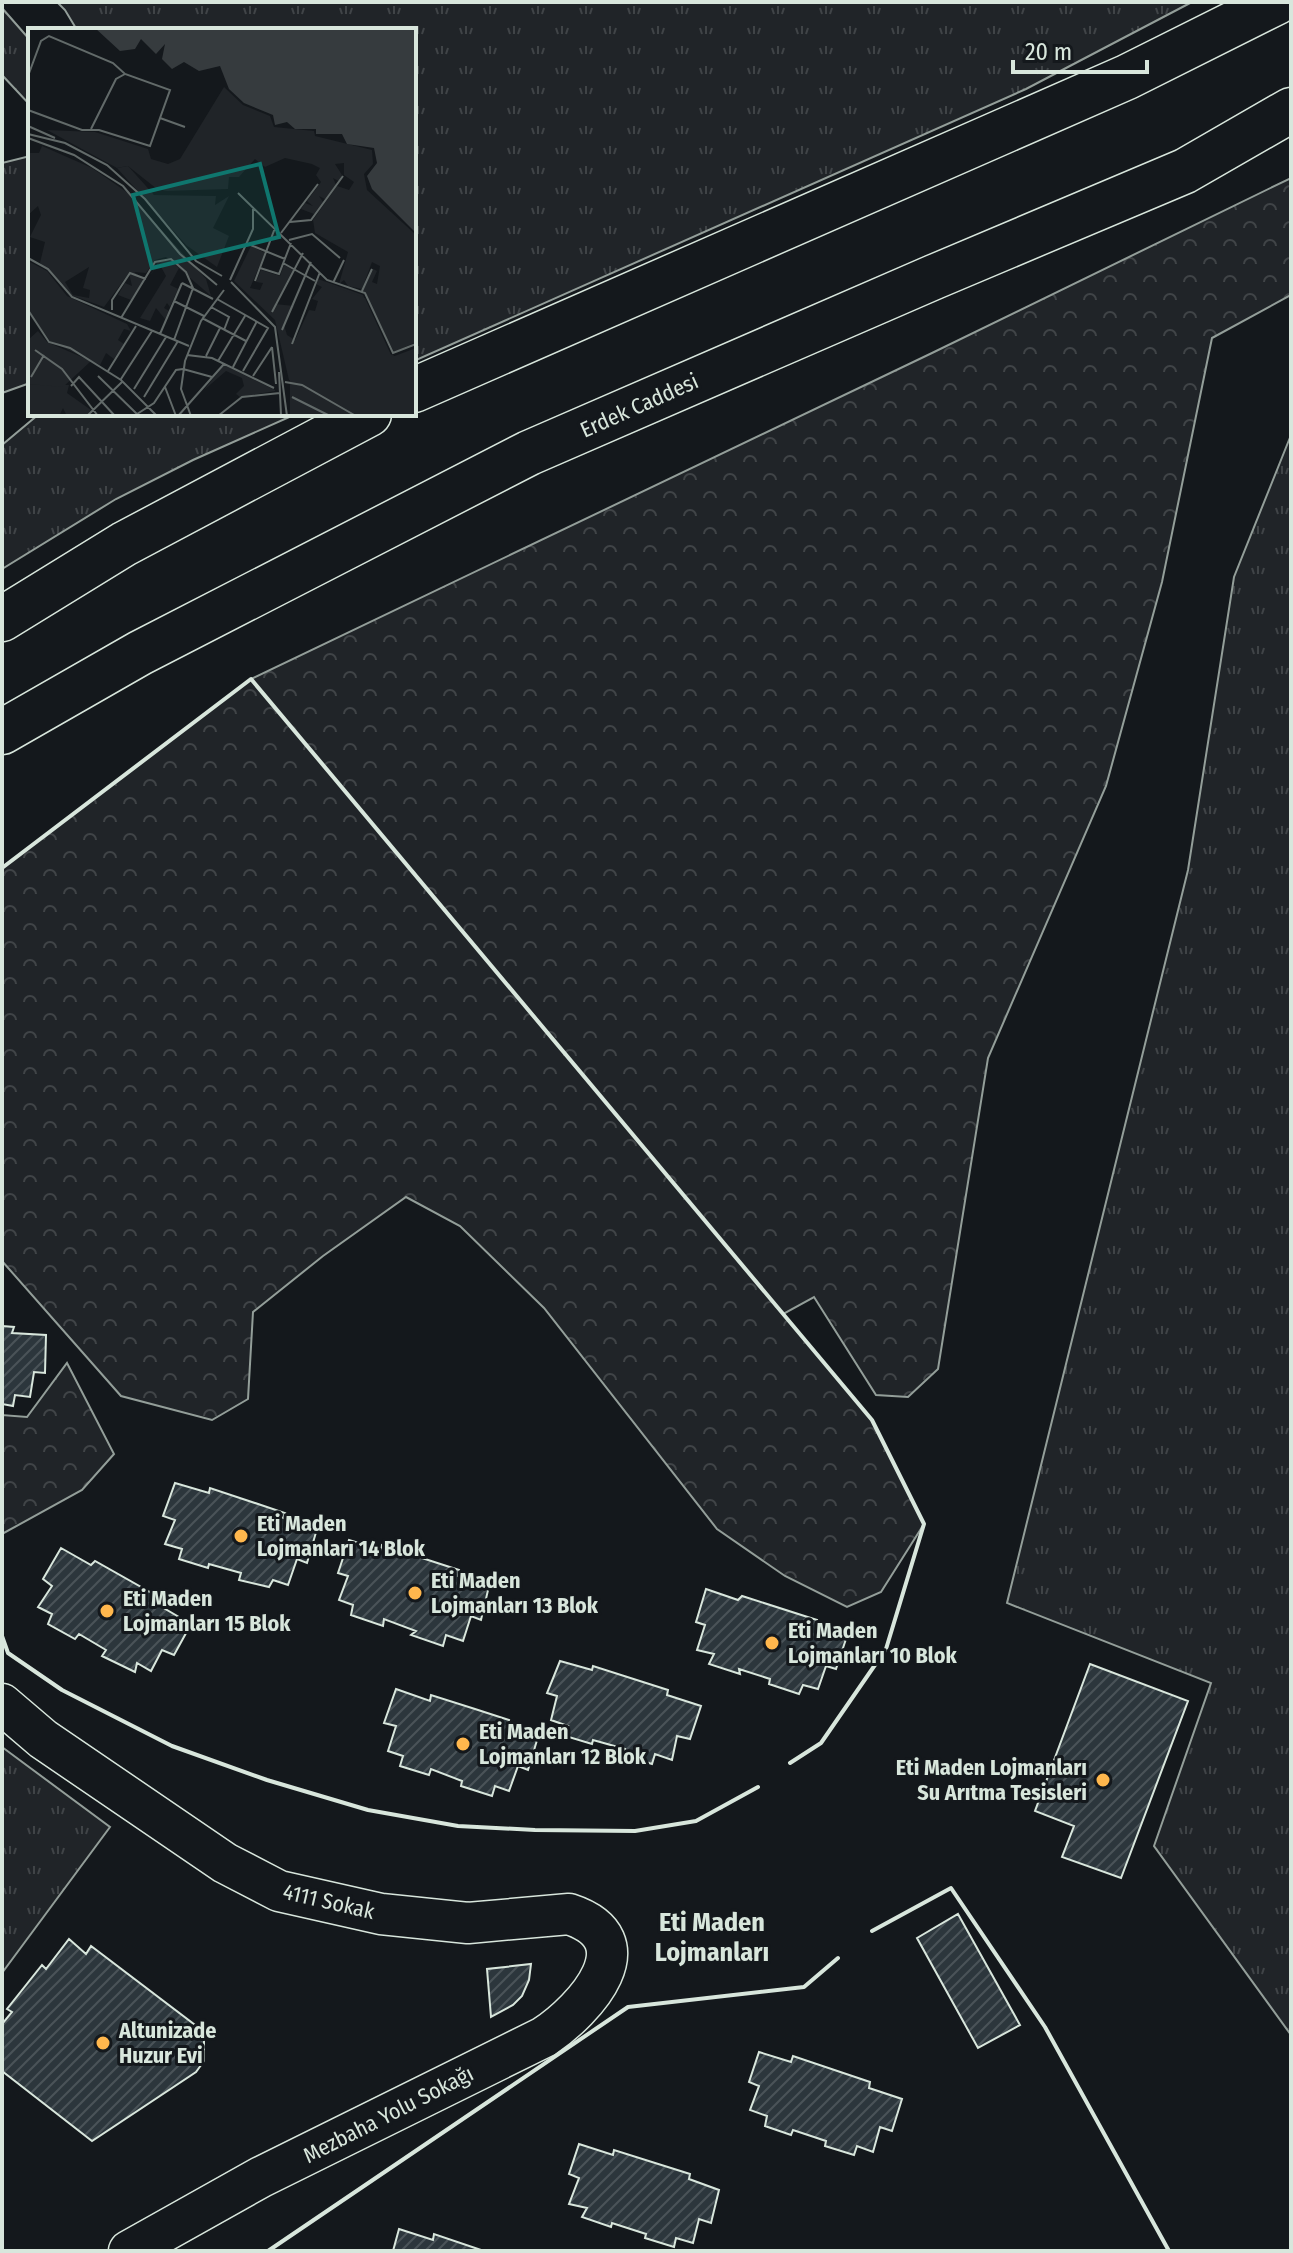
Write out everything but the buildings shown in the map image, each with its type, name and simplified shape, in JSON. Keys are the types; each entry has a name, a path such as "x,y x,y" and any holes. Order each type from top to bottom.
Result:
{"main road":[{"path":"416,389 1127,77 1277,2"},
{"name":"Erdek Caddesi","path":"2,732 140,653 529,453 1185,171 1291,110"},
{"path":"2,619 124,544 365,416"}],"street":[{"name":"4111 Sokak","path":"2,1704 43,1739 225,1863 279,1891 381,1914 468,1923 569,1914 584,1919 597,1929 606,1942"},
{"name":"Mezbaha Yolu Sokağı","path":"129,2251 274,2170 553,2031 574,2013 592,1991 605,1967 608,1955 606,1942"}],"green space":[{"path":"57,2 1192,2 1026,89 416,360 416,28 76,28"},
{"path":"2,8 28,38 28,103 2,75"},
{"path":"28,156 28,384 2,393 2,163"},
{"path":"1291,178 1291,295 1212,338 1162,582 1106,786 988,1058 938,1369 908,1397 876,1395 814,1297 783,1314 872,1420 924,1524 881,1592 847,1607 785,1576 717,1529 544,1308 460,1226 406,1197 323,1256 253,1312 248,1399 212,1420 121,1396 2,1261 2,868 251,679"},
{"path":"37,416 292,416 116,499 2,569 2,445"},
{"path":"1291,435 1291,2035 1154,1846 1211,1683 1007,1603 1188,870 1234,577"},
{"path":"67,1363 114,1454 82,1490 2,1534 2,1415 27,1417"},
{"path":"2,1747 110,1827 2,1973"}],"wall":[{"path":"2,868 251,679 872,1420 924,1524 886,1649 821,1743 790,1763"},
{"path":"2,1636 8,1653 62,1690 172,1746 267,1780 368,1810 458,1826 635,1831 696,1821 758,1787"},
{"path":"872,1931 951,1888 1045,2027 1169,2251"},
{"path":"268,2251 628,2007 804,1987 838,1958"}],"place":[{"name":"Eti Maden Lojmanları 14 Blok","path":"241,1536"},
{"name":"Eti Maden Lojmanları 13 Blok","path":"415,1593"},
{"name":"Eti Maden Lojmanları 15 Blok","path":"107,1611"},
{"name":"Eti Maden Lojmanları 10 Blok","path":"772,1643"},
{"name":"Eti Maden Lojmanları 12 Blok","path":"463,1744"},
{"name":"Eti Maden Lojmanları Su Arıtma Tesisleri","path":"1103,1780"},
{"name":"Altunizade Huzur Evi","path":"103,2043"}],"district":[{"name":"Eti Maden Lojmanları","path":"712,1937"}]}
